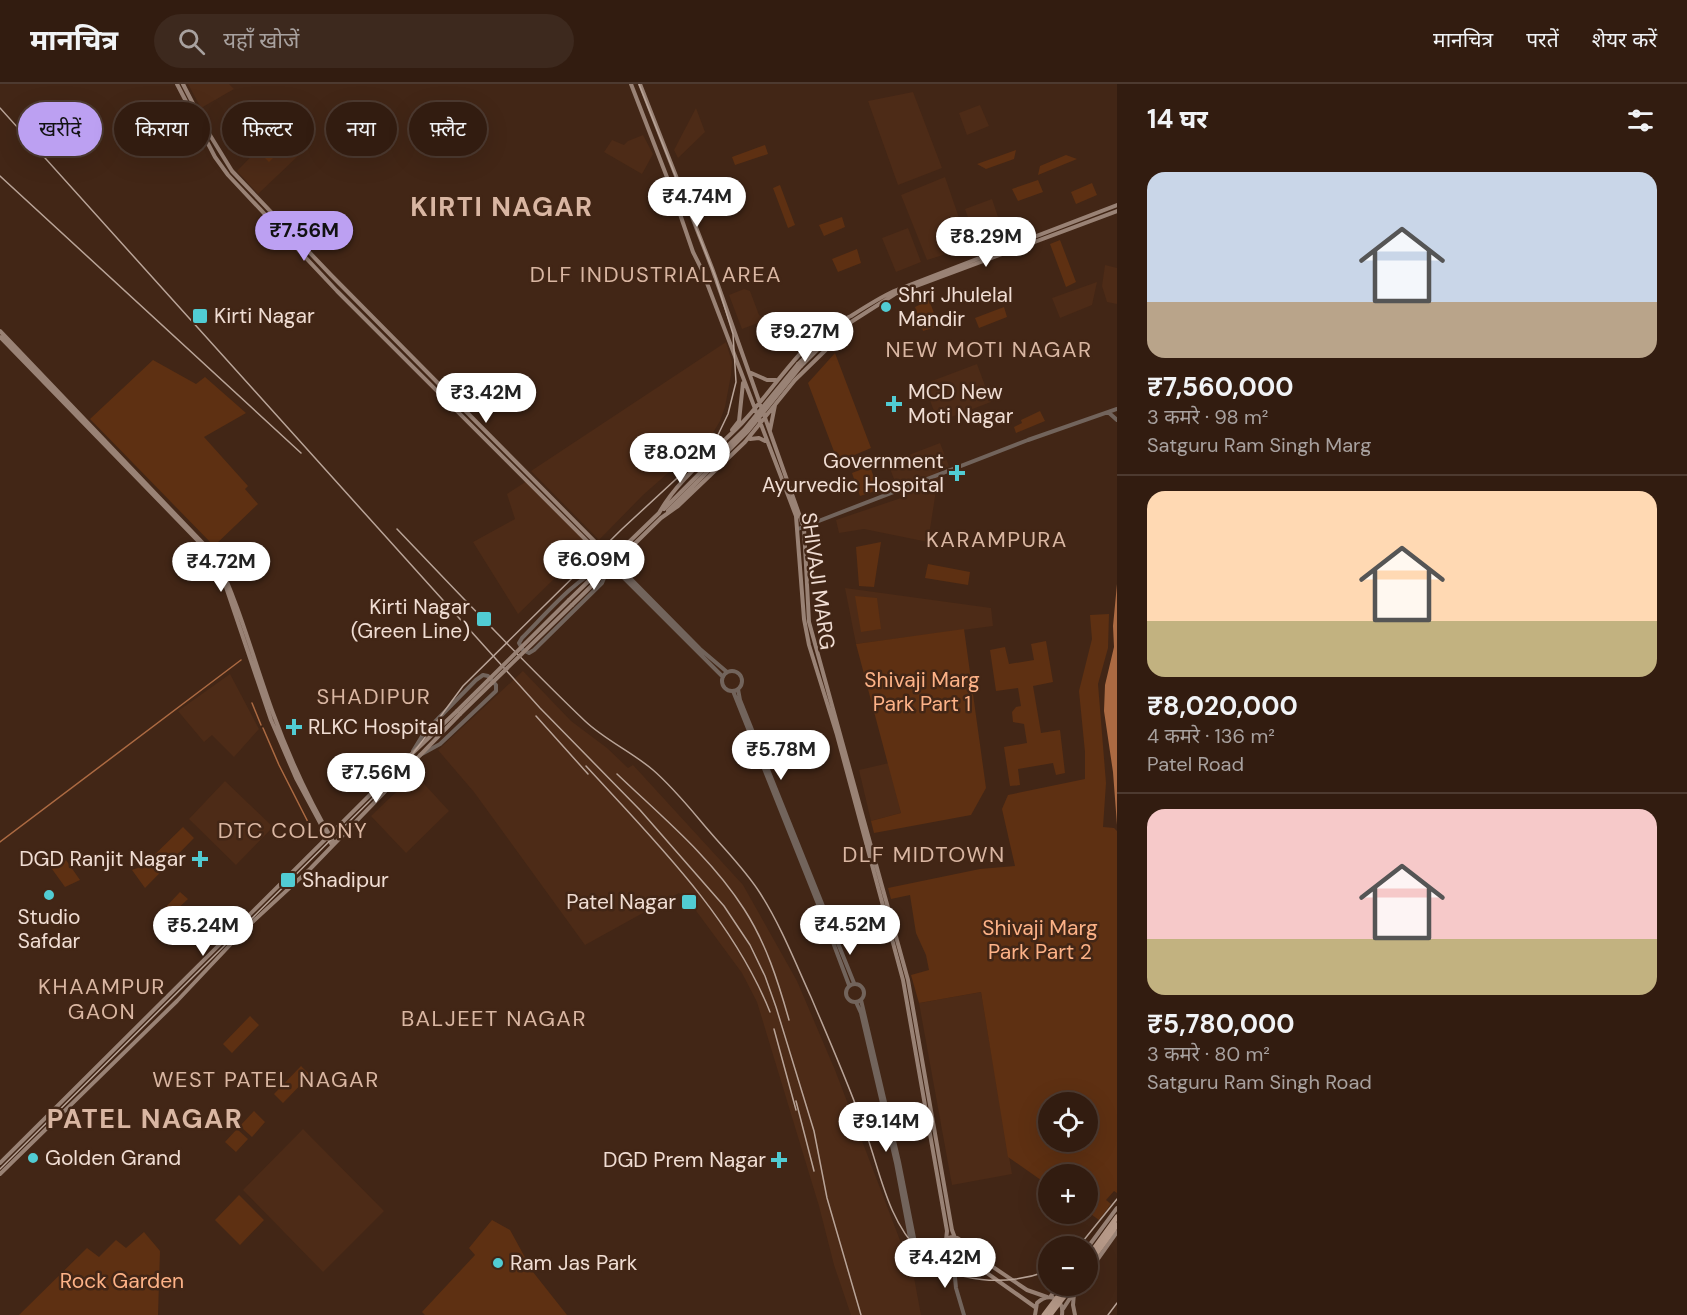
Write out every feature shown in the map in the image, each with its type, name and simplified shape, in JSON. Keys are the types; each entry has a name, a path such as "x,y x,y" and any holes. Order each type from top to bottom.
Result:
{"main road":[{"path":"177,84 215,157 228,175 337,291 612,562"},
{"path":"183,84 205,127 232,171 612,562"},
{"name":"SHIVAJI MARG","path":"631,84 693,252 702,270 796,516 804,619 809,645 837,735 903,980 947,1232 945,1242"},
{"name":"SHIVAJI MARG","path":"640,84 712,268 804,528 808,619 906,971 955,1238"},
{"path":"0,1174 177,1001 246,928 310,869 458,712 568,600 604,566 612,562 748,431 799,365 850,319 872,302 894,291 1117,205"},
{"path":"660,516 669,496 728,437 785,370 823,330 836,320 850,319 895,294 1117,211"},
{"path":"660,516 679,506 745,442 795,380 838,338 850,319"},
{"path":"0,332 216,557 235,598 273,713 328,837"},
{"path":"0,337 204,547 212,559 231,599 271,720 296,778 333,844"},
{"path":"785,370 795,380"},
{"path":"748,371 767,380 778,379"},
{"path":"728,437 739,420 744,379"},
{"path":"770,434 776,402"},
{"path":"728,437 734,435 739,438 741,443 738,448"},
{"path":"745,442 757,437 762,438 768,444"},
{"path":"0,1163 411,754 608,571 612,562"},
{"path":"1096,1236 1117,1208"},
{"path":"1098,1243 1117,1217"},
{"path":"1098,1252 1117,1226"},
{"path":"1098,1259 1117,1232"},
{"path":"960,1254 953,1257 946,1254 945,1242 955,1238 962,1246 1027,1290 1059,1301 1064,1313"},
{"path":"960,1254 962,1246"},
{"path":"960,1254 1035,1307"},
{"path":"1044,1315 1058,1296"},
{"path":"1050,1315 1067,1296"},
{"path":"1064,1313 1071,1296"},
{"path":"1074,1296 1075,1315"},
{"path":"1035,1315 1035,1307 1040,1300 1049,1297"}],"street":[{"path":"798,529 952,469 1117,409"},
{"path":"1107,412 1117,420"},
{"path":"612,562 700,650 727,672"},
{"path":"612,562 723,677"},
{"path":"604,566 574,587 522,638 519,643 523,650 529,653 534,650 597,589 608,571"},
{"path":"736,671 740,674 743,681 736,690 725,688 723,684 723,677 727,672 736,671"},
{"path":"411,754 424,733 476,680 483,675 488,676 496,685 496,691 440,744 417,757"},
{"path":"736,690 851,984 846,995 852,1002 861,1000"},
{"path":"851,984 862,986 865,990 861,1000 899,1162 915,1243 919,1250 931,1253 940,1250 945,1242"},
{"path":"856,1002 861,1013 896,1163 911,1243 917,1253 922,1256 946,1254"},
{"path":"953,1257 956,1288 964,1315"}],"shaded area":[{"path":"188,84 229,84 234,89 210,103 198,102"},
{"path":"913,92 942,168 898,185 868,101"},
{"path":"980,105 989,126 967,135 959,113"},
{"path":"696,108 705,132 678,158 674,150"},
{"path":"643,135 653,154 642,174 604,152 612,140 624,145"},
{"path":"252,156 298,156 258,194 237,171"},
{"path":"945,177 969,247 927,260 901,195"},
{"path":"992,199 1002,229 975,238 965,209"},
{"path":"908,228 921,262 896,272 882,238"},
{"path":"1105,265 1117,268 1117,304 1107,302 1102,286"},
{"path":"1097,282 1092,305 1060,318 1052,298"},
{"path":"744,289 750,291 759,315 766,320 742,329 729,295"},
{"path":"726,342 732,362 731,375 725,407 711,436 698,455 692,452 643,495 599,540 531,471"},
{"path":"977,364 991,402 938,422 924,384"},
{"path":"940,443 949,466 939,471 928,542 864,529 839,533 836,520 901,498 888,463"},
{"path":"527,481 594,550 572,571 554,579 518,614 473,542 515,519 507,494"},
{"path":"1117,584 1117,825 1113,772 1104,711 1105,685 1114,647 1113,626"},
{"path":"845,588 991,608 993,626 856,644"},
{"path":"523,671 571,721 607,748 628,768 633,765 743,885 797,981 835,1070 901,1243 909,1251 921,1315 851,1315 834,1265 819,1206 757,1002 742,973 694,908 679,893 585,945 474,792 438,750"},
{"path":"230,674 259,729 234,757 212,735 204,742 178,711"},
{"path":"889,763 901,813 871,821 859,770"},
{"path":"415,774 449,811 406,853 371,816"},
{"path":"225,781 273,827 236,865 189,819"},
{"path":"981,992 1012,1174 952,1185 919,1003"},
{"path":"303,1129 384,1211 323,1272 243,1190"}],"green space":[{"path":"765,145 768,154 735,165 732,157"},
{"path":"1016,150 1014,159 986,169 977,164"},
{"path":"1066,155 1077,159 1038,175 1040,166"},
{"path":"263,156 275,156 269,162"},
{"path":"1038,180 1043,192 1018,201 1012,189"},
{"path":"1092,183 1097,195 1076,204 1071,192"},
{"path":"780,185 795,225 788,228 773,188"},
{"path":"842,217 845,227 824,236 819,225"},
{"path":"1060,240 1076,282 1066,287 1050,244"},
{"path":"857,249 861,263 838,272 832,259"},
{"path":"929,300 939,326 923,331 915,307"},
{"path":"1004,307 1007,317 979,328 975,318"},
{"path":"835,353 871,448 838,462 808,383"},
{"path":"153,360 196,384 205,377 246,413 204,437 248,486 245,489 258,504 214,546 90,419"},
{"path":"1040,411 1045,421 1016,433 1014,427 1022,423 1021,420"},
{"path":"870,466 878,490 860,496 852,473"},
{"path":"881,542 874,587 859,586 856,547"},
{"path":"928,564 970,572 968,585 925,578"},
{"path":"855,596 877,598 881,629 861,632"},
{"name":"Shivaji Marg Park Part 2","path":"1109,614 1108,648 1098,684 1106,783 1103,827 1114,828 1117,831 1117,1193 1114,1191 1106,1200 1111,1204 1099,1220 1098,1164 1038,1164 1038,1178 1008,1157 981,992 919,1003 911,975 929,970 926,955 916,933 910,895 891,899 888,888 980,869 1015,866 1002,809 1008,795 1085,779 1085,752 1079,691 1092,639 1090,615"},
{"name":"Shivaji Marg Park Part 1","path":"964,629 986,788 971,815 874,833 871,821 901,813 856,644"},
{"path":"1046,641 1053,682 1033,686 1041,733 1060,730 1065,773 1056,775 1053,763 1018,769 1020,785 1010,786 1004,747 1027,743 1024,724 1013,722 1012,712 1016,707 1021,706 1018,688 996,691 990,650 1005,647 1009,664 1034,660 1031,644"},
{"path":"183,827 194,838 145,888 132,870 143,866"},
{"path":"66,860 80,880 65,887 52,869"},
{"path":"180,892 188,899 169,917 164,909"},
{"path":"250,1016 259,1025 232,1053 223,1044"},
{"path":"301,1066 310,1075 283,1103 274,1094"},
{"path":"254,1111 265,1122 252,1137 240,1126"},
{"path":"237,1129 248,1139 236,1152 225,1142"},
{"path":"239,1195 264,1220 240,1245 215,1220"},
{"name":"Ram Jas Park","path":"492,1220 510,1230 533,1272 567,1315 425,1315 422,1312 475,1255 469,1248"},
{"name":"Rock Garden","path":"144,1232 160,1251 158,1315 19,1315 87,1248 99,1257 116,1240 126,1248"}],"waterway":[{"path":"0,842 241,660"},
{"path":"252,703 261,725"},
{"path":"263,728 311,828"}],"railway":[{"path":"0,1169 400,771 463,686 622,529 701,456 717,437 728,414 736,382 733,334 715,276 639,84"},
{"path":"0,108 540,708 640,810 724,906 750,945 765,976 776,1007 814,1131 827,1198 861,1315"},
{"path":"0,176 301,453"},
{"path":"397,529 585,721 653,770 668,784 755,885 781,931 833,1048 860,1116 893,1211 900,1226 920,1252 934,1263 965,1276 998,1280 1038,1274"},
{"path":"536,716 588,774"},
{"path":"586,766 664,851 713,912 754,977 770,1012"},
{"path":"617,774 685,838 731,890 752,922 765,949 789,1020"},
{"path":"774,1029 796,1110"},
{"path":"796,1101 814,1171"},
{"path":"1087,1236 1117,1199"},
{"path":"1108,1315 1117,1303"}],"place":[{"name":"Shri Jhulelal Mandir","path":"886,307"},
{"name":"Kirti Nagar","path":"200,316"},
{"name":"MCD New Moti Nagar","path":"894,404"},
{"name":"Government Ayurvedic Hospital","path":"957,473"},
{"name":"Kirti Nagar (Green Line)","path":"484,619"},
{"name":"RLKC Hospital","path":"294,727"},
{"name":"DGD Ranjit Nagar","path":"200,859"},
{"name":"Shadipur","path":"288,880"},
{"name":"Studio Safdar","path":"49,895"},
{"name":"Patel Nagar","path":"689,902"},
{"name":"Golden Grand","path":"33,1158"},
{"name":"DGD Prem Nagar","path":"779,1160"},
{"name":"Ram Jas Park","path":"498,1263"}],"district":[{"name":"KIRTI NAGAR","path":"502,206"},
{"name":"DLF INDUSTRIAL AREA","path":"656,274"},
{"name":"NEW MOTI NAGAR","path":"989,349"},
{"name":"KARAMPURA","path":"997,539"},
{"name":"SHADIPUR","path":"374,696"},
{"name":"DTC COLONY","path":"293,830"},
{"name":"DLF MIDTOWN","path":"924,854"},
{"name":"KHAAMPUR GAON","path":"102,998"},
{"name":"BALJEET NAGAR","path":"494,1018"},
{"name":"WEST PATEL NAGAR","path":"266,1079"},
{"name":"PATEL NAGAR","path":"145,1118"}]}
